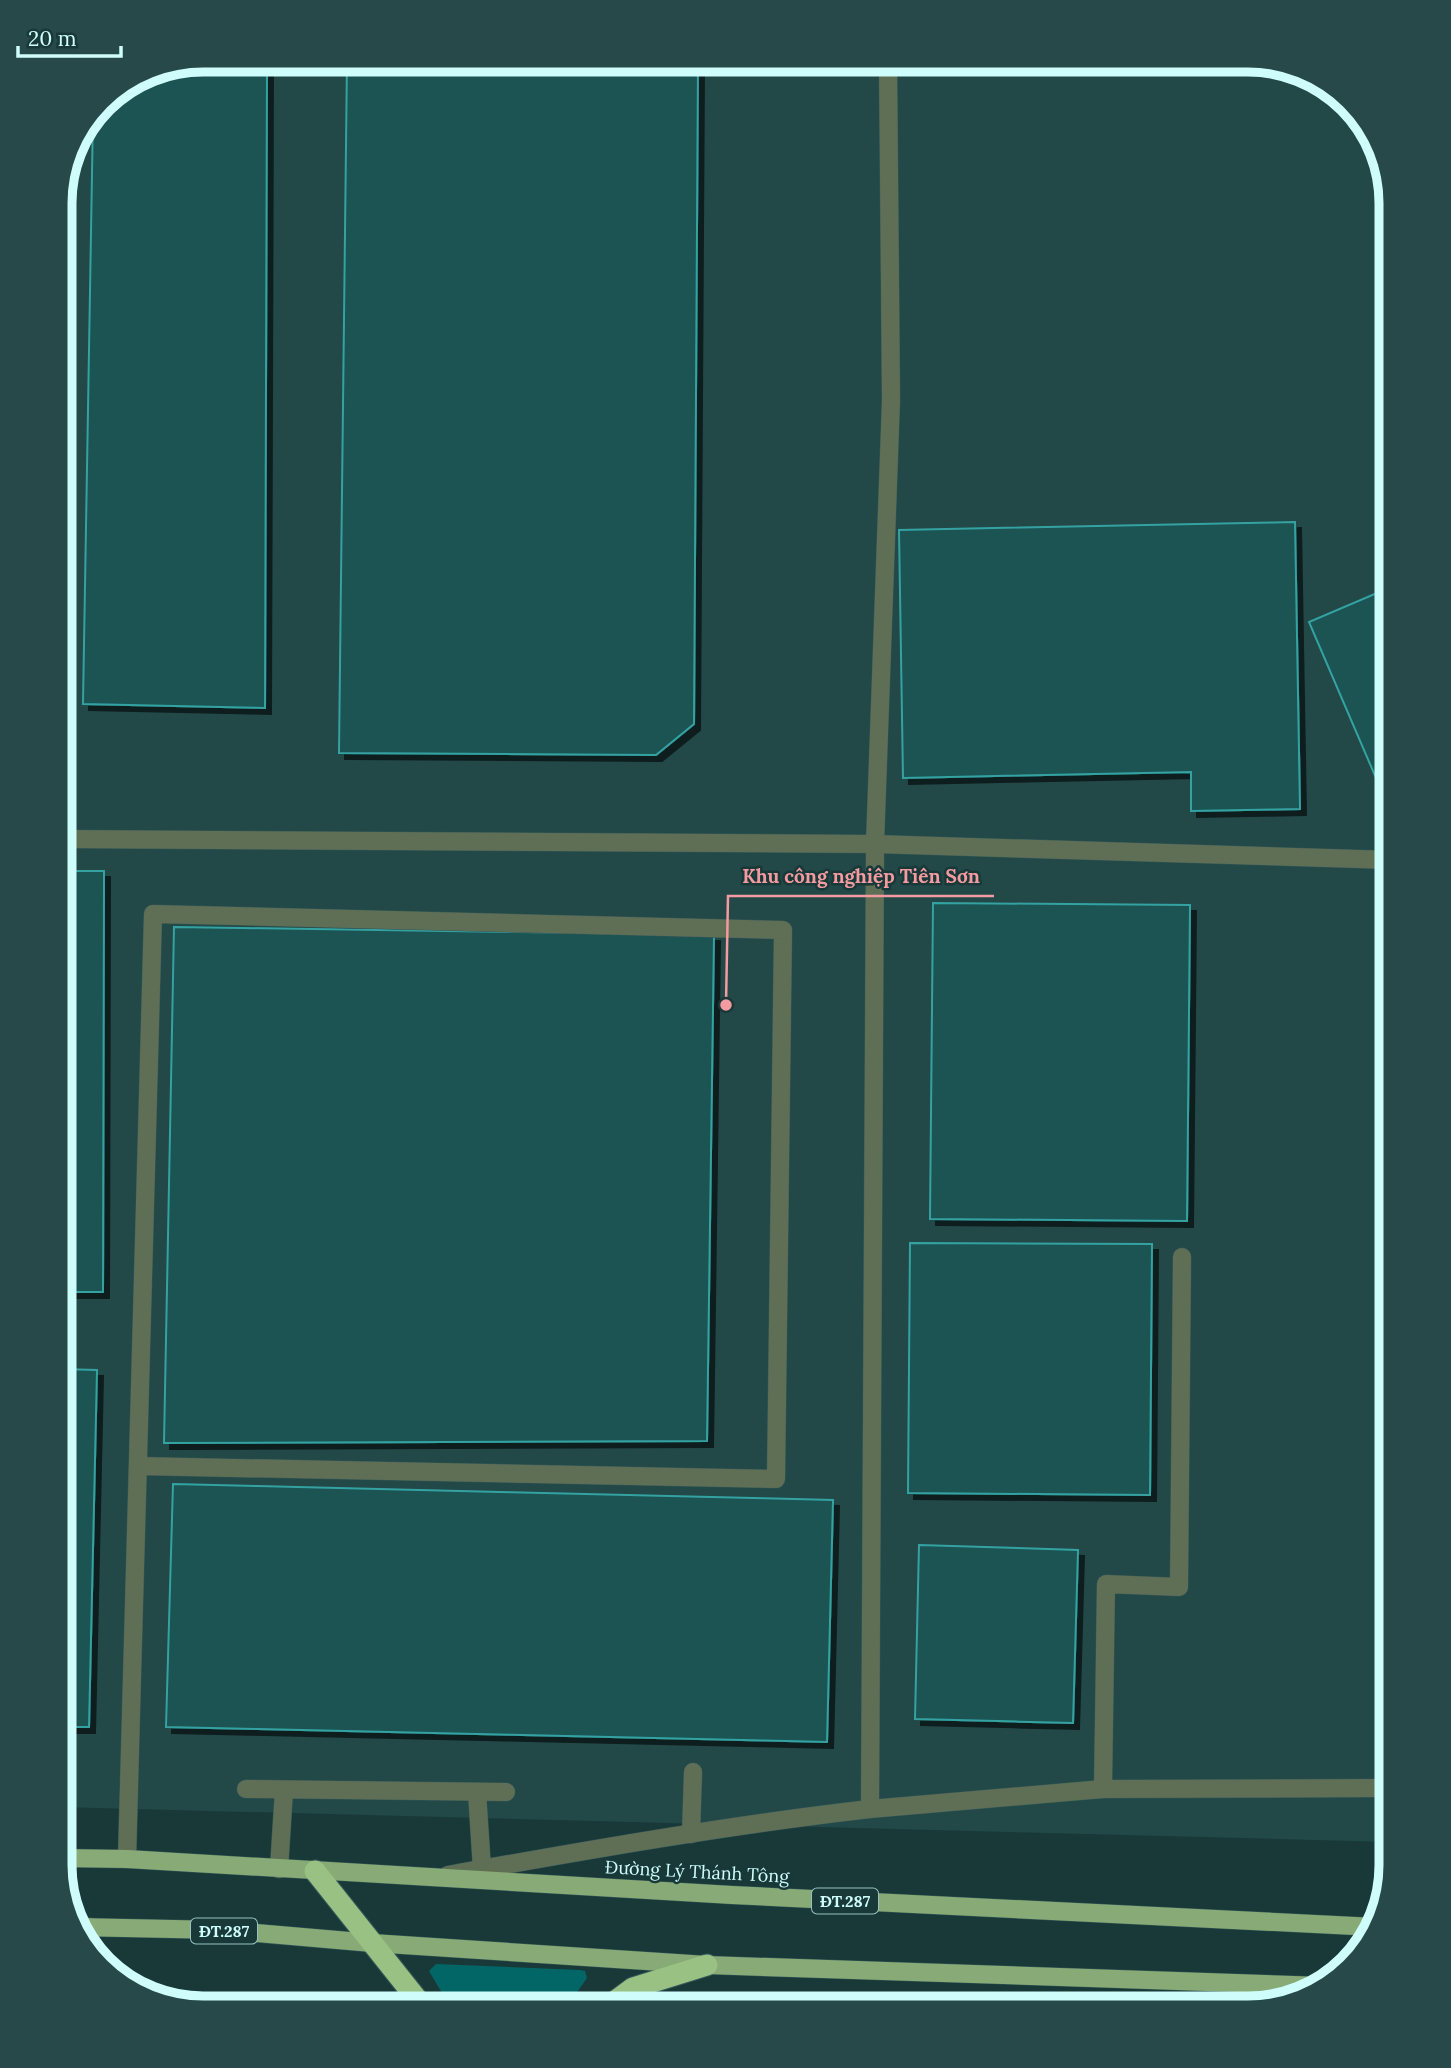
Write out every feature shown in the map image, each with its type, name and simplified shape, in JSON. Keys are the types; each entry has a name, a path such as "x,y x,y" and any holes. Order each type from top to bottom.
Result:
{"highway":[{"path":"315,1871 414,1996"},
{"path":"622,1996 633,1988 707,1965"}],"main road":[{"name":"Đường Lý Thánh Tông","path":"72,1858 1364,1926"},
{"name":"ĐT.287","path":"87,1927 221,1930 372,1943 707,1965 1301,1985"}],"street":[{"path":"870,1810 875,844 891,400 888,72"},
{"path":"72,839 875,844 1379,860"},
{"path":"127,1859 153,914 783,930 776,1479 138,1466"},
{"path":"1102,1789 1106,1584 1179,1587 1182,1257"},
{"path":"691,1834 693,1772"},
{"path":"432,1877 815,1815 1102,1789 1379,1788"},
{"path":"246,1789 506,1792"},
{"path":"279,1869 284,1790"},
{"path":"477,1792 482,1869"}],"shaded area":[{"path":"202,72 1257,72 1282,76 1314,89 1341,110 1352,123 1362,137 1375,169 1379,202 1379,1842 72,1807 72,194 76,169 85,145 99,123 116,104 137,89 160,79"},
{"path":"436,1964 580,1970 585,1971 587,1978 574,1996 444,1996 429,1971"},
{"path":"1247,1990 1283,1992 1248,1996 1147,1996"}],"building":[{"path":"267,72 265,708 83,704 93,132 116,104 137,89 160,79 185,73"},
{"path":"347,72 698,72 694,724 656,755 339,753"},
{"path":"1295,522 1300,809 1191,811 1191,772 903,778 899,530"},
{"path":"1379,592 1379,777 1376,778 1309,622"},
{"path":"72,871 104,871 103,1292 72,1292"},
{"path":"933,903 1190,905 1187,1221 930,1219"},
{"path":"174,927 714,935 707,1441 164,1443"},
{"path":"910,1243 1152,1244 1150,1495 908,1493"},
{"path":"72,1369 97,1370 89,1727 72,1727"},
{"path":"173,1484 833,1500 827,1742 166,1727"},
{"path":"919,1545 1078,1550 1073,1723 915,1719"}],"place":[{"name":"Khu công nghiệp Tiên Sơn","path":"726,1005"}]}
